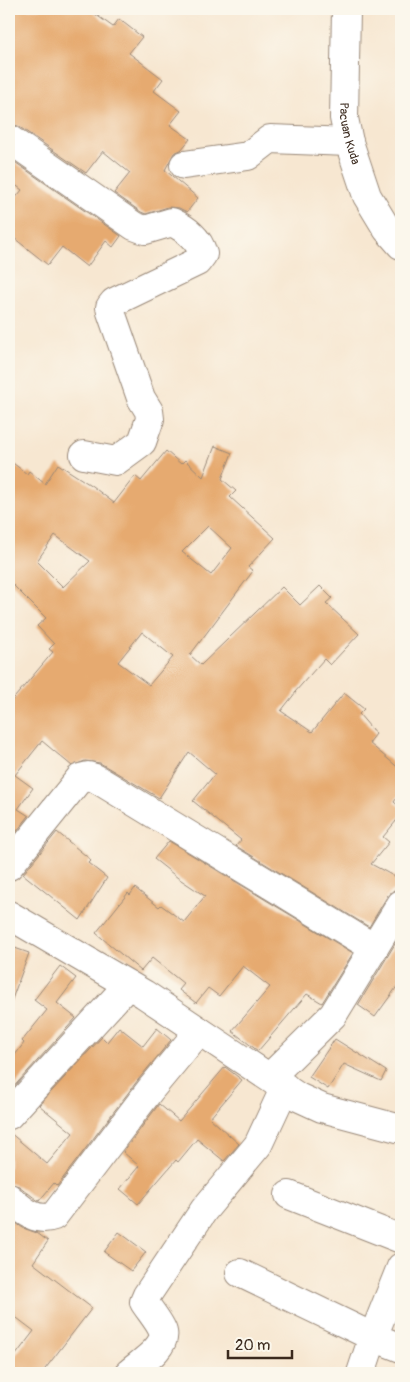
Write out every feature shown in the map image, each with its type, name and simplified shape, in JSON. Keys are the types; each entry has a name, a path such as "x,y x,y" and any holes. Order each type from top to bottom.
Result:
{"street":[{"name":"Pacuan Kuda","path":"346,9 344,118 348,142 367,196 386,229 401,244"},
{"path":"184,165 248,156 270,139 348,142"},
{"path":"9,140 134,226 145,230 172,222 184,228 198,240 203,254 197,262 114,302 110,307 135,382 141,398 149,411 150,419 142,442 116,461 84,455"},
{"path":"9,866 80,778 88,776 95,778 374,948"},
{"path":"130,1373 159,1348 163,1340 163,1332 144,1302 147,1295 204,1210 258,1145 278,1082 333,1015 401,904"},
{"path":"9,915 128,985 228,1052 278,1082 298,1097 322,1108 401,1129"},
{"path":"9,1116 128,985"},
{"path":"9,1198 27,1214 38,1218 54,1216 150,1090 199,1032"},
{"path":"289,1195 401,1239"},
{"path":"361,1373 401,1267"},
{"path":"240,1273 373,1337 401,1348"}],"building":[{"path":"9,9 88,9 113,27 119,19 142,37 129,53 163,79 154,91 181,111 170,125 190,139 181,150 174,153 165,170 198,198 187,212 179,208 168,207 146,214 141,212 114,193 130,173 103,151 86,173 18,126 9,124"},
{"path":"9,158 121,236 113,247 106,241 87,267 62,247 48,265 9,234 9,206 22,190 9,180"},
{"path":"215,446 232,453 222,479 236,491 230,497 275,538 248,567 253,571 190,655 201,665 282,587 300,605 320,586 332,598 326,603 359,634 330,665 324,659 281,711 312,732 344,693 364,709 359,714 376,734 369,743 401,770 401,792 394,802 401,808 401,815 383,837 389,842 371,864 401,880 401,888 394,890 388,895 369,927 236,846 241,840 193,801 215,774 189,752 159,798 100,763 85,761 72,766 42,741 15,775 33,788 18,809 29,816 9,841 9,704 53,652 49,649 54,644 37,626 46,618 9,581 9,460 27,474 29,471 45,484 58,464 114,503 135,476 141,481 166,451 181,464 185,460 203,477","holes":["208,526 232,548 211,575 182,552","55,535 90,561 63,587 37,561","142,632 173,657 149,685 118,662"]},
{"path":"57,832 91,860 88,863 107,878 80,920 23,874"},
{"path":"169,841 353,953 322,1003 307,994 258,1051 232,1031 270,987 243,966 219,996 208,988 196,1003 179,990 184,984 152,958 141,971 96,933 128,893 130,895 135,888 159,907 161,905 184,922 205,896 154,859"},
{"path":"401,934 401,981 375,1017 358,1005"},
{"path":"9,946 29,953 11,1002 9,1001"},
{"path":"60,966 76,978 57,1003 76,1018 9,1092 9,1063 24,1043 22,1041 47,1010 34,1000"},
{"path":"119,1027 143,1046 157,1028 171,1040 57,1186 54,1183 39,1201 19,1186 9,1183 9,1132 47,1164 73,1133 39,1105 102,1037 107,1042"},
{"path":"335,1039 386,1071 381,1081 344,1064 328,1089 309,1077"},
{"path":"225,1067 242,1080 210,1118 239,1144 224,1161 197,1139 138,1204 120,1189 139,1166 123,1152 159,1104 179,1121"},
{"path":"9,1218 23,1228 37,1233 48,1241 33,1263 92,1308 42,1373 9,1373 9,1364 34,1331 9,1312"},
{"path":"119,1232 146,1252 131,1271 104,1252"}]}
